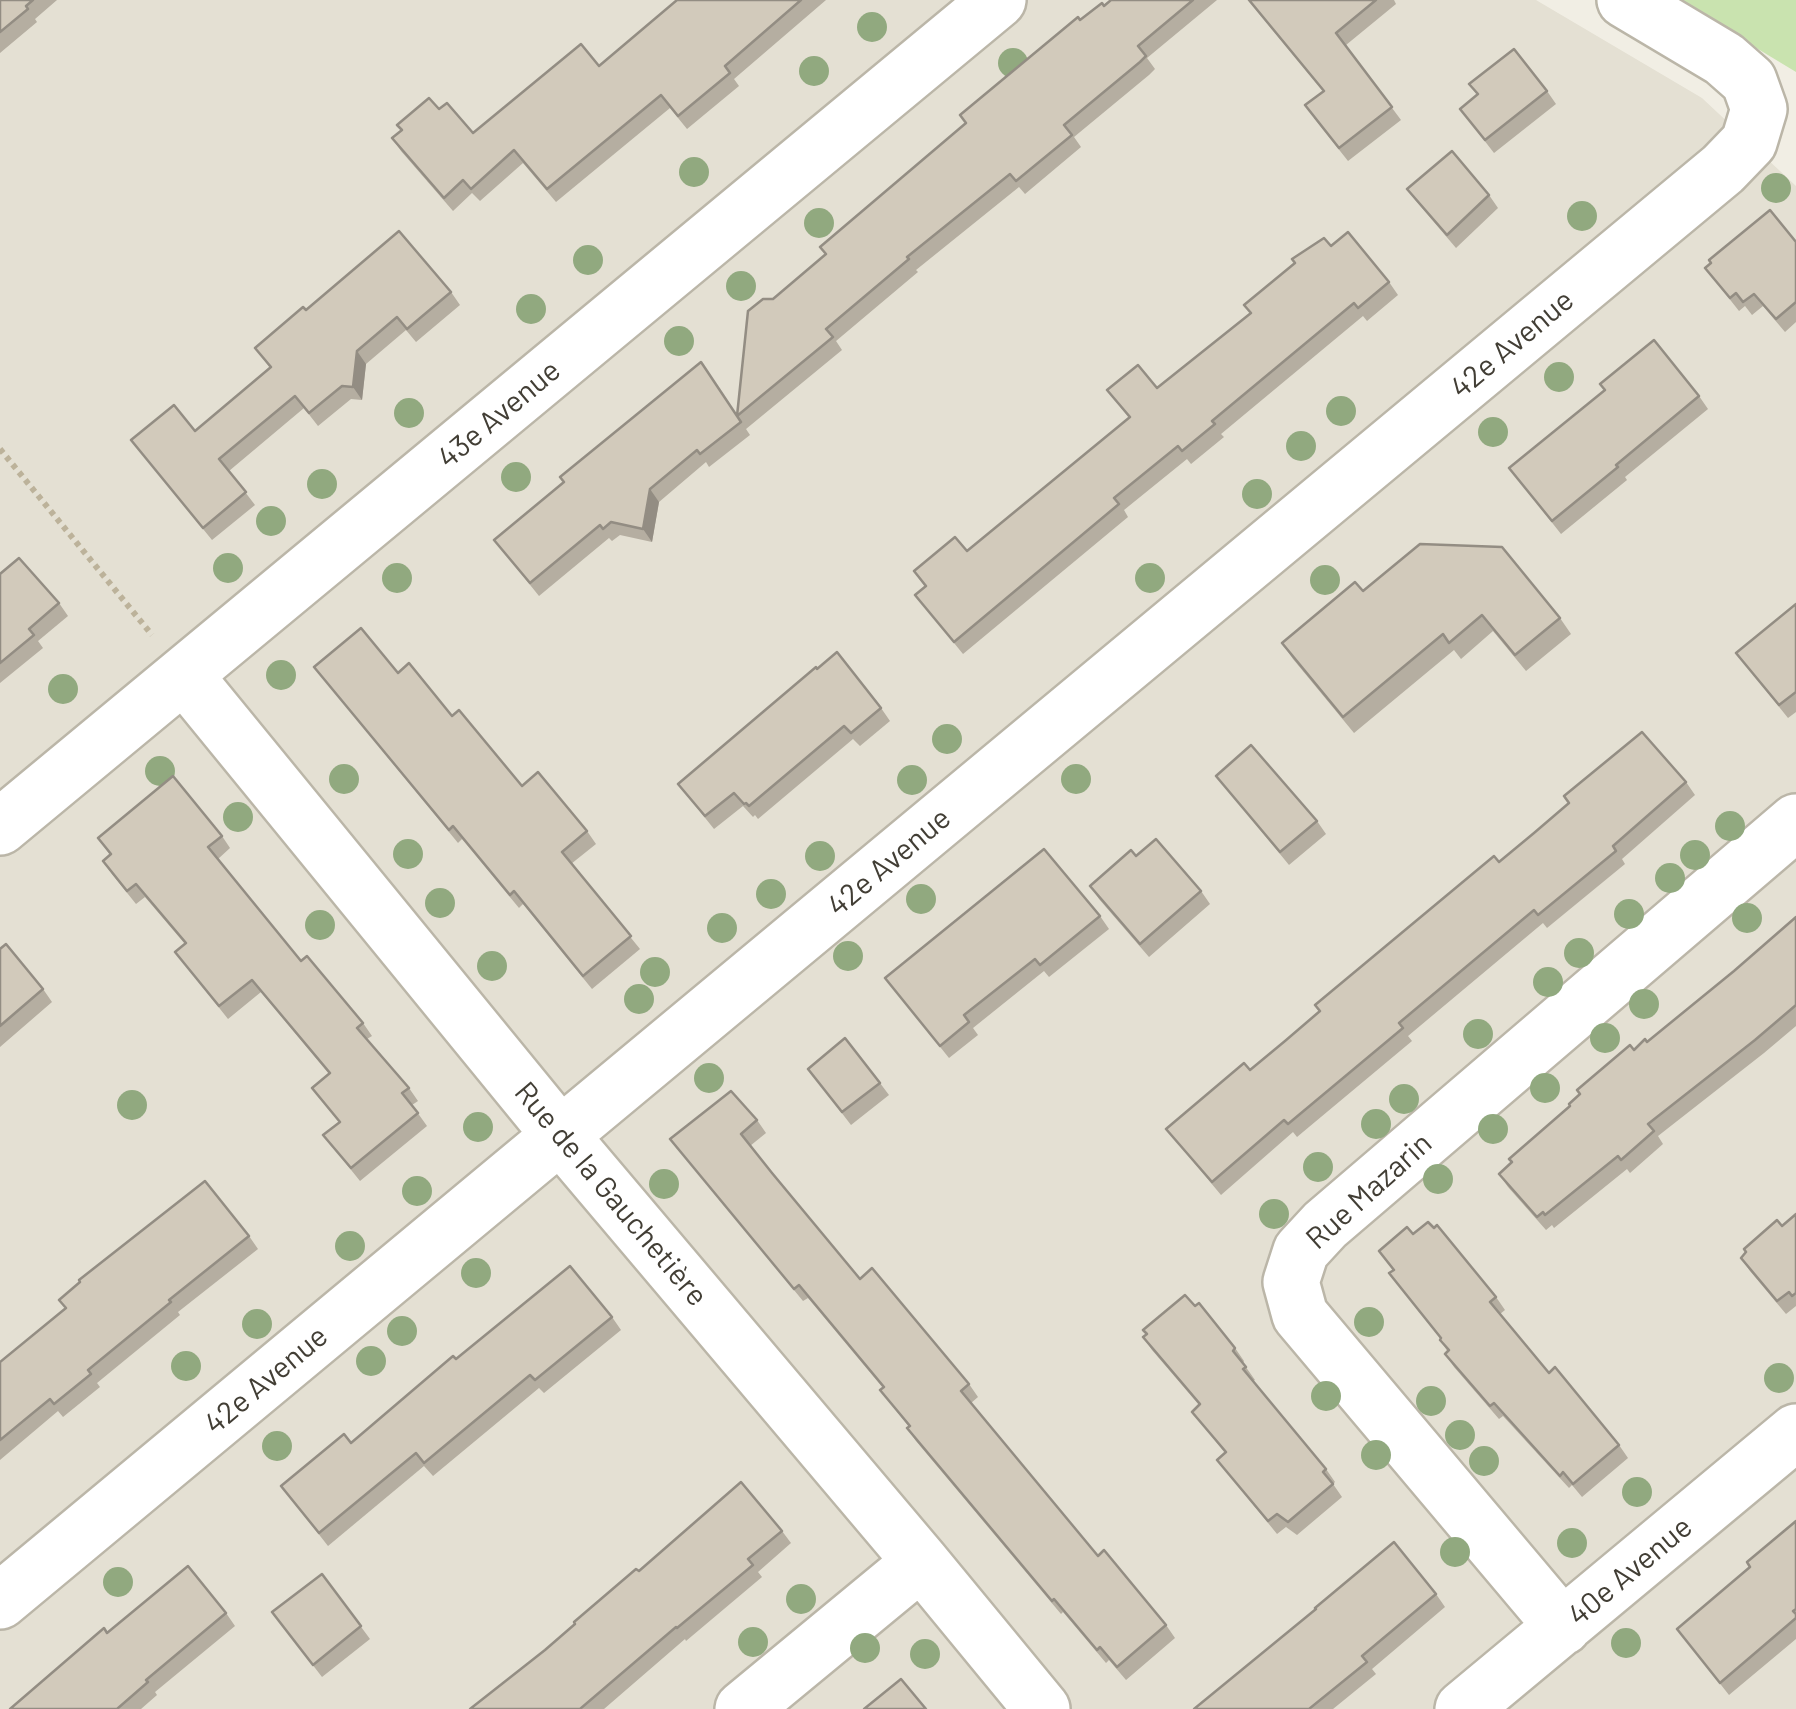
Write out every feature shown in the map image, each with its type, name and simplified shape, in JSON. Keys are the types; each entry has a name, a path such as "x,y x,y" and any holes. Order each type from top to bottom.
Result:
{"street":[{"name":"43e Avenue","path":"0,827 998,0"},
{"name":"42e Avenue","path":"0,1601 1750,142 1759,109 1748,81 1724,59 1625,0"},
{"name":"Rue de la Gauchetière","path":"184,675 560,1134 1042,1709"},
{"name":"Rue Mazarin","path":"1563,1627 1300,1315 1292,1282 1301,1251 1325,1225 1796,822"},
{"name":"40e Avenue","path":"1464,1709 1796,1432"},
{"path":"743,1709 921,1562"}],"path":[{"path":"0,449 184,675"}],"shaded area":[{"path":"0,0 1536,0 1702,98 1796,186 1796,1709 0,1709"}],"green space":[{"path":"1677,0 1796,0 1796,72"}],"building":[{"path":"0,0 33,0 0,32"},
{"path":"677,0 801,0 725,66 730,73 678,116 661,95 547,189 514,150 471,189 463,180 444,198 392,138 402,130 397,125 429,98 439,109 447,103 473,133 581,44 599,66"},
{"path":"1111,0 1193,0 1138,46 1146,56 1140,62 1064,125 1072,135 1016,181 1010,174 907,257 826,329 833,337 737,416 748,311 763,299 773,299 826,254 820,247 966,123 960,115 1078,17 1080,20 1102,3 1104,6"},
{"path":"1249,0 1376,0 1336,33 1392,107 1339,148 1305,105 1324,91"},
{"path":"1514,49 1547,91 1485,140 1460,109 1478,94 1469,84"},
{"path":"1452,151 1489,195 1447,235 1407,189"},
{"path":"1770,210 1796,242 1796,302 1776,319 1754,294 1743,302 1736,293 1730,298 1705,268 1711,263 1709,260"},
{"path":"399,231 451,292 407,329 397,317 357,351 353,387 342,386 309,413 295,396 219,459 246,492 203,528 131,440 174,405 195,431 271,367 255,348"},
{"path":"1348,232 1389,282 1358,308 1354,303 1212,421 1215,424 1182,451 1178,446 1114,498 1119,504 954,642 915,595 926,586 914,571 955,537 967,551 1130,417 1107,390 1138,365 1157,388 1251,313 1244,305 1295,263 1292,259 1324,238 1331,246"},
{"path":"1654,340 1699,396 1552,521 1509,468 1605,390 1600,384"},
{"path":"701,362 741,422 700,454 697,450 650,489 643,529 611,522 603,529 600,525 530,583 494,540 564,482 560,477"},
{"path":"1420,544 1502,547 1560,618 1515,655 1482,615 1449,643 1443,634 1343,717 1282,643 1355,582 1363,591"},
{"path":"19,558 59,603 29,629 34,635 0,663 0,574"},
{"path":"1796,604 1796,692 1779,705 1736,653"},
{"path":"361,628 398,673 409,663 452,716 459,710 522,786 538,772 587,831 562,852 631,936 583,976 514,891 510,895 453,826 449,830 314,667"},
{"path":"837,652 881,708 851,733 844,726 749,806 734,793 705,816 678,784"},
{"path":"1642,732 1686,782 1613,846 1616,851 1538,915 1534,910 1399,1023 1403,1028 1288,1124 1284,1120 1212,1182 1166,1129 1244,1063 1250,1070 1285,1041 1320,1011 1315,1005 1494,856 1499,862 1534,833 1569,803 1564,796"},
{"path":"1251,745 1317,821 1280,852 1216,776"},
{"path":"173,776 222,836 208,847 301,961 307,956 363,1023 357,1028 409,1088 402,1093 418,1113 351,1168 323,1135 340,1122 312,1088 330,1073 252,980 219,1006 175,952 186,943 136,884 127,891 103,861 111,854 98,838"},
{"path":"1156,839 1201,891 1140,944 1090,886 1131,850 1136,856"},
{"path":"1044,849 1100,916 1040,965 1035,959 964,1015 969,1022 940,1046 885,978"},
{"path":"1796,917 1796,1005 1648,1124 1654,1131 1621,1160 1618,1156 1545,1215 1543,1212 1537,1217 1499,1174 1512,1162 1509,1159 1570,1106 1580,1094 1577,1090 1630,1045 1634,1050 1645,1039 1647,1042"},
{"path":"6,944 43,989 0,1026 0,949"},
{"path":"845,1038 880,1083 842,1112 808,1069"},
{"path":"731,1091 757,1120 741,1134 772,1173 860,1279 872,1268 969,1384 961,1391 1098,1556 1104,1550 1166,1625 1117,1667 1052,1601 907,1428 910,1426 880,1390 884,1387 799,1285 794,1289 670,1139"},
{"path":"205,1181 249,1236 88,1370 91,1374 54,1404 50,1399 0,1440 0,1362 66,1308 59,1300 79,1280"},
{"path":"1796,1214 1796,1293 1792,1296 1789,1292 1777,1301 1741,1258 1744,1249 1777,1220 1782,1226"},
{"path":"1428,1222 1434,1228 1437,1225 1496,1297 1490,1302 1549,1373 1555,1367 1619,1445 1573,1484 1563,1472 1560,1476 1494,1403 1490,1406 1445,1354 1449,1350 1441,1338 1389,1273 1394,1270 1379,1251 1407,1227 1413,1234"},
{"path":"570,1266 612,1317 535,1380 530,1375 424,1463 416,1453 319,1533 281,1486 344,1434 351,1443 453,1356 456,1359"},
{"path":"1185,1295 1195,1306 1199,1303 1235,1348 1233,1351 1246,1367 1243,1369 1326,1469 1323,1472 1333,1484 1288,1522 1277,1514 1268,1521 1217,1460 1226,1452 1192,1412 1200,1404 1143,1337 1147,1334 1143,1330"},
{"path":"741,1482 782,1531 748,1559 753,1565 580,1709 470,1709 545,1650"},
{"path":"1796,1521 1796,1618 1720,1683 1677,1629 1750,1567 1747,1562"},
{"path":"1394,1542 1436,1594 1362,1656 1367,1662 1309,1709 1194,1709 1316,1609"},
{"path":"188,1566 226,1613 117,1709 10,1709 104,1628 107,1633"},
{"path":"322,1574 361,1626 313,1665 272,1612"},
{"path":"901,1679 926,1709 864,1709"}]}
